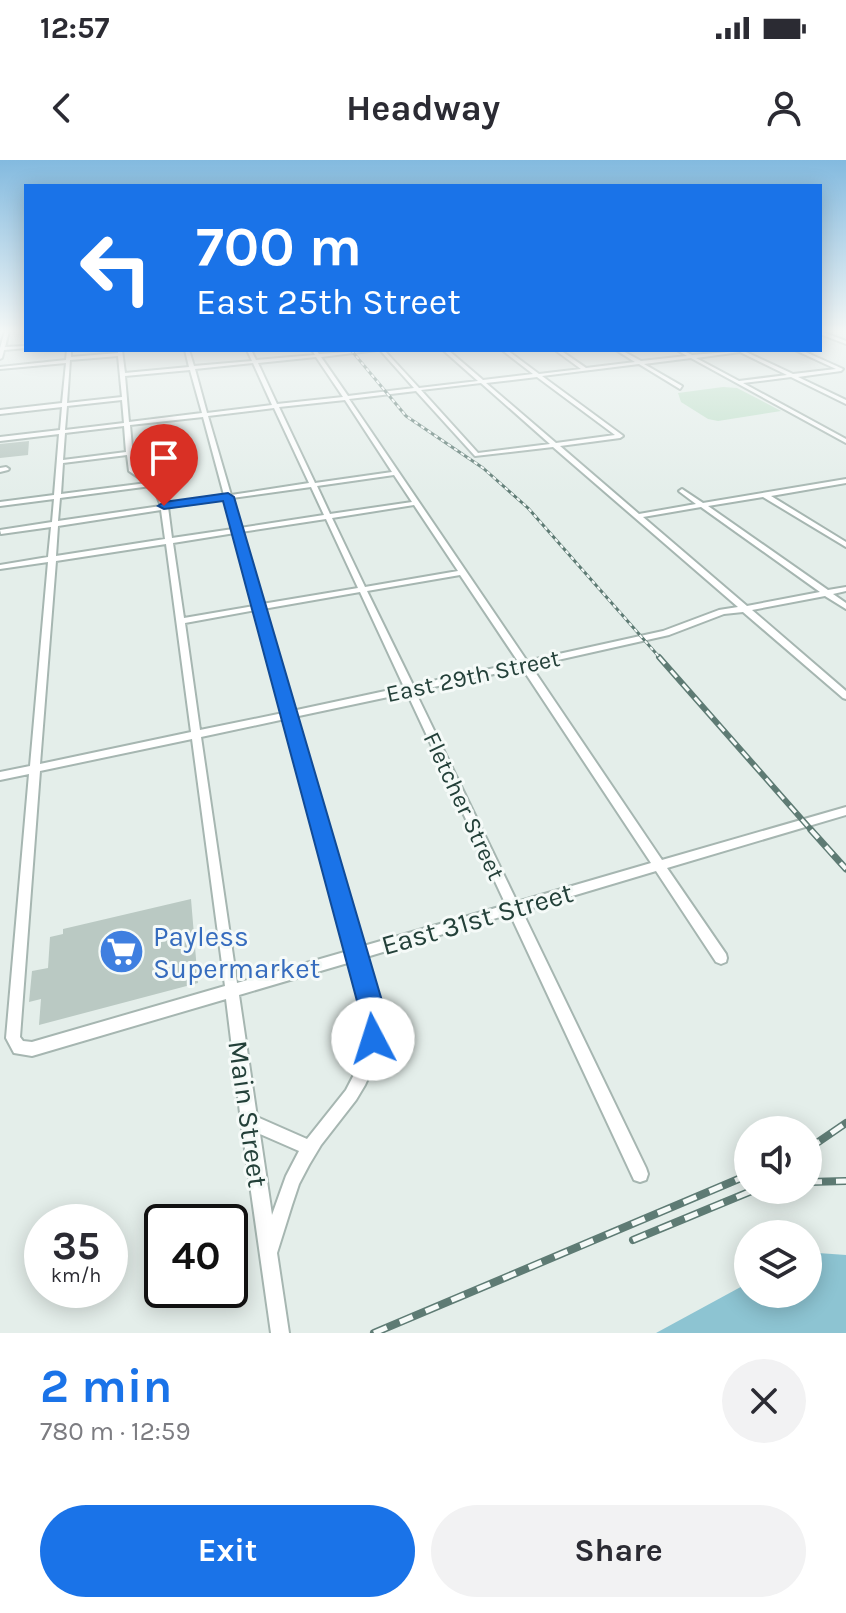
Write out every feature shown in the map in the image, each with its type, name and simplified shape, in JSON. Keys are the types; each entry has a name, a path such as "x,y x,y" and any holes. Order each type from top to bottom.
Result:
{"street":[{"path":"31,802 66,386"},
{"path":"123,386 131,470 129,486"},
{"path":"197,386 373,1017 371,1051 354,1094 310,1148 291,1183 268,1254"},
{"name":"Fletcher Street","path":"266,386 640,1174"},
{"path":"338,386 721,958"},
{"path":"413,386 476,455 620,436 552,386"},
{"path":"0,439 452,386"},
{"path":"486,386 846,696"},
{"path":"747,386 846,441"},
{"path":"812,386 846,402"},
{"path":"0,412 125,398"},
{"path":"60,462 130,453"},
{"path":"131,470 162,492 194,734"},
{"path":"1,532 396,473"},
{"path":"637,516 846,481"},
{"path":"0,504 155,485"},
{"path":"682,491 846,607"},
{"path":"765,495 846,545"},
{"path":"0,567 416,503"},
{"path":"181,621 462,572"},
{"name":"East 29th Street","path":"0,777 659,635 698,619 846,586"},
{"name":"Main Street","path":"194,734 280,1333"},
{"path":"0,777 20,781 28,789 31,802"},
{"name":"East 31st Street","path":"31,802 13,1038 17,1046 32,1049 846,811"},
{"path":"249,1121 310,1148"}],"green space":[{"path":"737,388 781,411 718,421 708,419 681,402 678,393"}],"water":[{"path":"822,1253 846,1255 846,1333 656,1333 734,1291 734,1308 822,1308"}],"building":[{"path":"29,441 28,455 0,458 0,444"},
{"name":"Payless Supermarket","path":"191,899 198,983 39,1025 41,999 29,1002 32,971 48,968 50,937 63,934 63,929"}],"railway":[{"path":"381,386 406,416 483,468 528,508 661,659"},
{"path":"659,657 813,832"},
{"path":"811,830 846,869"},
{"path":"822,1139 846,1123"},
{"path":"374,1333 734,1181"},
{"path":"822,1182 846,1181"},
{"path":"633,1240 734,1198"}],"place":[{"name":"Payless Supermarket","path":"122,952"}],"route":[{"path":"164,506 228,497 370,1001 373,1039"}]}
